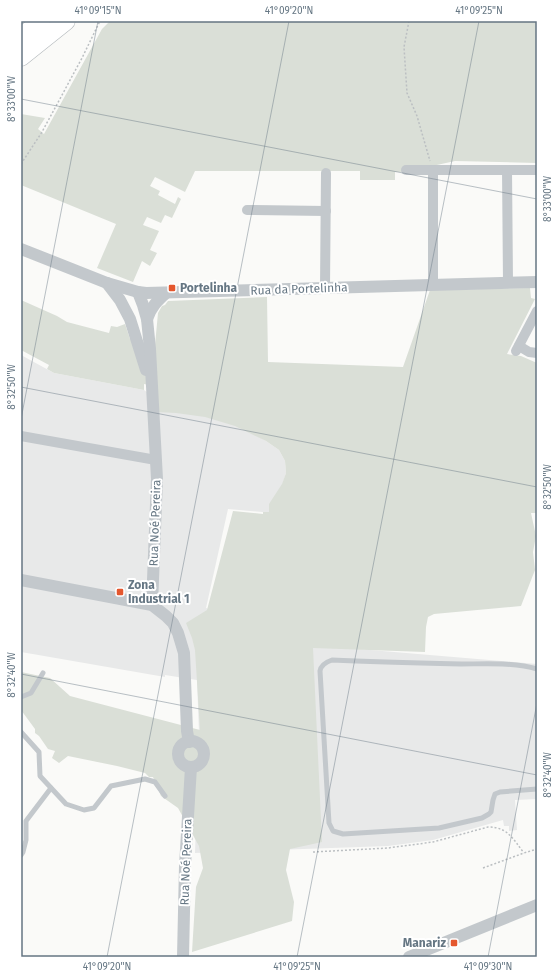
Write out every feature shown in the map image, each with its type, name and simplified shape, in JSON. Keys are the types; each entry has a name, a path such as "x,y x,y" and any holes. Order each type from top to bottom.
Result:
{"highway":[{"path":"21,37 41,21"},
{"path":"21,57 66,21"}],"street":[{"path":"406,170 537,170"},
{"path":"433,170 433,285"},
{"path":"507,170 508,282"},
{"path":"325,288 326,173"},
{"path":"247,210 326,211"},
{"name":"Rua da Portelinha","path":"21,249 107,283 146,293 537,282"},
{"name":"Rua Noé Pereira","path":"107,283 120,300 130,318 151,390"},
{"name":"Rua Noé Pereira","path":"130,318 133,301 138,292"},
{"name":"Rua Noé Pereira","path":"138,292 144,305 147,319 157,478 152,604"},
{"path":"147,319 154,304 166,293"},
{"path":"537,311 517,349 537,353"},
{"path":"21,436 156,460"},
{"path":"21,580 152,604 166,616 173,623 178,633 184,653 187,731 189,742"},
{"path":"189,742 197,743 203,749 204,753 202,761 191,767 180,761 178,753 182,746 189,742"},
{"name":"Rua Noé Pereira","path":"183,957 185,866 191,767"},
{"path":"410,957 427,954 537,905"}],"lane":[{"path":"537,669 511,665 332,660 320,668 329,823 333,831 343,834 439,828 482,818 489,814 491,812 495,794 500,792 537,789"},
{"path":"21,697 31,694 43,673"},
{"path":"21,732 38,752 40,776 66,804 84,810 94,808 110,786 145,779 155,782 165,796"},
{"path":"21,855 26,840 26,821 52,788"}],"path":[{"path":"21,164 42,132 101,21"},
{"path":"409,21 404,47 407,93 417,116 433,170"},
{"path":"313,852 388,848 432,842 488,827 496,827 509,834 524,852"},
{"path":"482,868 524,852 537,849"}],"shaded area":[{"path":"110,21 537,21 537,163 455,161 405,172 395,172 395,180 360,180 360,171 195,171 185,192 155,177 150,186 160,191 158,195 175,204 178,197 181,199 172,218 165,215 161,223 147,217 143,225 159,231 150,250 157,253 150,266 142,261 133,282 97,268 116,224 21,185 21,114 45,118 38,129 44,134 102,29"},
{"path":"530,288 531,298 535,299 507,354 521,356 537,363 537,513 531,513 536,536 533,552 535,570 521,606 434,614 428,617 425,652 313,648 322,842 290,849 286,870 294,902 292,921 192,952 196,887 203,868 199,846 178,808 161,796 153,777 149,777 145,773 68,756 59,763 52,758 55,751 48,749 39,736 35,733 35,729 21,710 21,672 50,678 70,696 200,730 195,650 186,623 207,610 233,511 263,514 263,512 269,512 269,504 282,484 286,473 285,461 279,450 266,441 235,426 205,417 156,412 155,386 144,384 144,390 54,373 47,369 49,365 21,350 21,300 67,322 109,333 111,326 117,327 125,324 130,339 155,345 158,313 162,306 168,301 267,297 268,362 403,367 430,290"},
{"path":"21,355 54,373 144,390 162,403 223,420 242,428 279,450 285,461 286,473 273,513 228,509 206,608 311,645 537,664 537,799 515,800 517,830 509,831 509,826 504,826 503,820 433,840 388,846 195,853 199,733 197,680 165,675 165,677 21,652"}],"place":[{"name":"Portelinha","path":"172,288"},
{"name":"Zona Industrial 1","path":"120,592"},
{"name":"Manariz","path":"454,943"}]}
